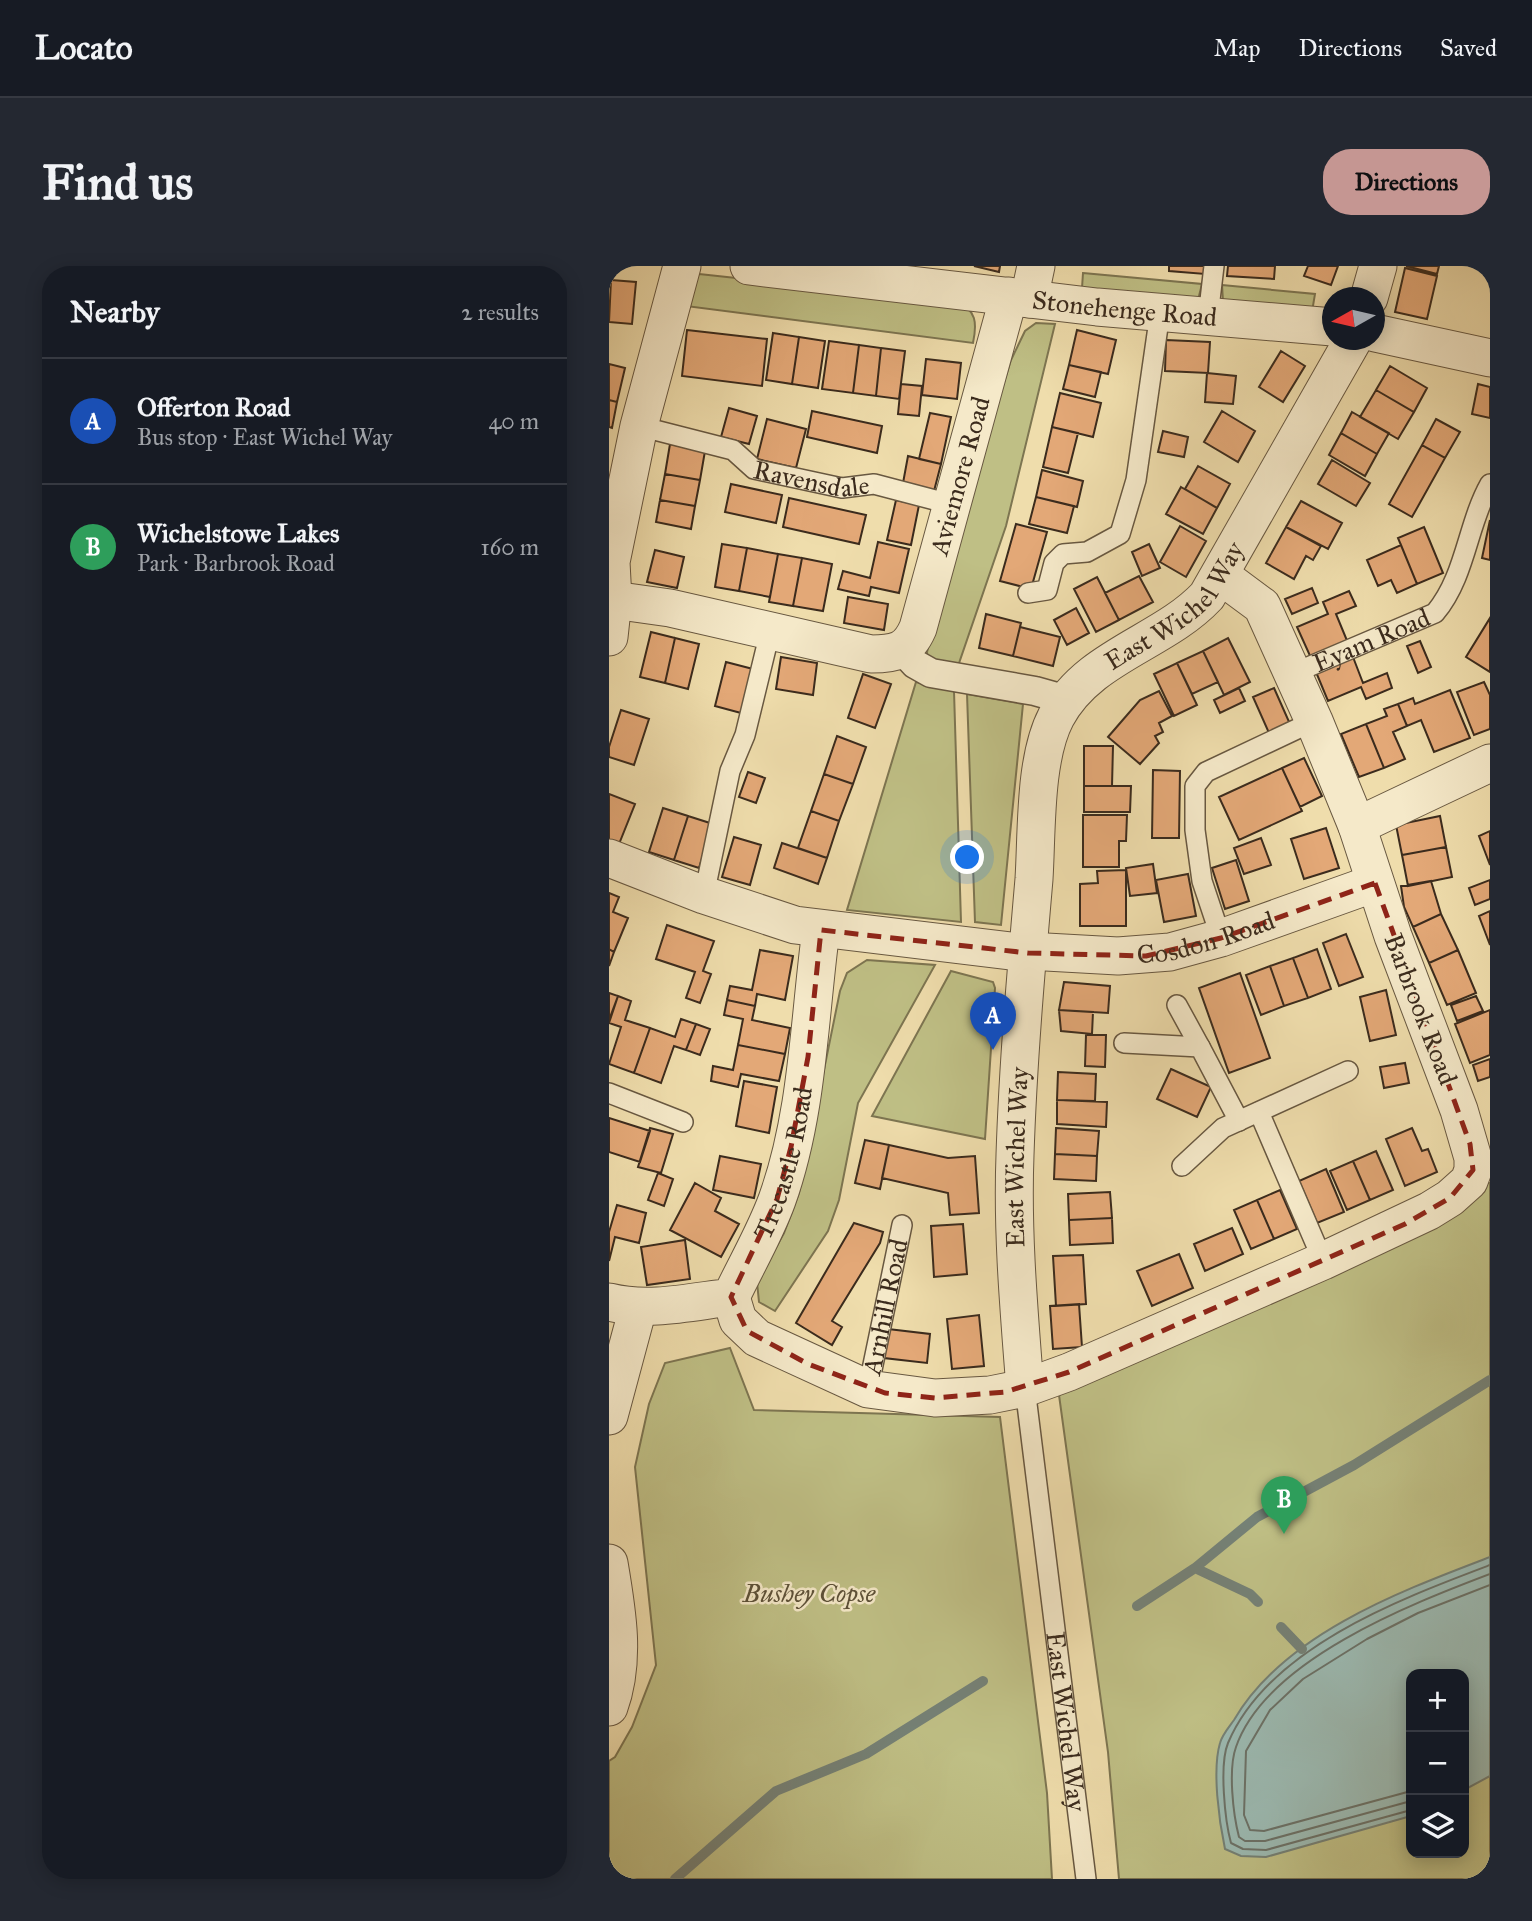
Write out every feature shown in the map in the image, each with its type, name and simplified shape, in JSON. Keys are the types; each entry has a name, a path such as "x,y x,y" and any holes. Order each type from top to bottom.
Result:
{"street":[{"path":"609,637 613,600 611,562 639,426 667,311 682,266"},
{"name":"Stonehenge Road","path":"749,266 1024,287 1160,313 1322,326"},
{"path":"1372,287 1378,266"},
{"name":"Aviemore Road","path":"903,651 911,643 918,628 950,504 1024,287"},
{"path":"1385,335 1490,358"},
{"name":"East Wichel Way","path":"1025,1388 1015,1177 1028,952 1044,766 1055,718 1082,682 1192,612 1220,575 1347,350"},
{"name":"Barbrook Road","path":"1025,1388 1069,1372 1323,1261 1429,1211 1462,1189 1473,1170 1470,1144 1459,1110 1375,883 1357,826 1294,673 1262,606 1220,575"},
{"path":"613,600 670,608 871,654 903,651 915,664 931,673 1035,691 1067,700"},
{"path":"1357,826 1490,763"},
{"name":"Cosdon Road","path":"609,858 768,918 821,930 1028,952 1146,956 1221,938 1375,883"},
{"name":"Trecastle Road","path":"730,1297 777,1199 791,1147 808,1057 821,930"},
{"path":"609,1416 623,1305 730,1297"},
{"name":"Arnhill Road","path":"730,1297 738,1320 757,1338 869,1389 935,1398 989,1395 1025,1388"},
{"path":"609,1563 619,1658 615,1690 609,1707"}],"lane":[{"path":"1208,317 1214,266"},
{"path":"1028,593 1047,590 1054,563 1063,554 1087,552 1120,534 1136,480 1160,313"},
{"name":"Ravensdale","path":"639,426 733,450 754,469 842,488 874,484 950,504"},
{"name":"Eyam Road","path":"1294,673 1435,613 1448,597 1471,524 1490,484"},
{"path":"704,895 730,771 745,735 769,632"},
{"path":"1221,938 1202,881 1195,830 1195,786 1206,772 1314,721"},
{"path":"1177,1005 1239,1121"},
{"path":"1124,1043 1200,1047"},
{"path":"1182,1166 1203,1144 1239,1121 1348,1071"},
{"path":"609,1093 683,1122"},
{"path":"1259,1112 1323,1261"},
{"name":"Arnhill Road","path":"869,1389 902,1225"},
{"name":"East Wichel Way","path":"1025,1388 1086,1879"}],"highlighted area":[{"path":"1375,883 1470,1144 1473,1170 1450,1198 1405,1224 1069,1372 1005,1392 935,1398 885,1393 808,1364 747,1331 731,1297 777,1199 791,1147 808,1057 821,930 1028,953 1146,956 1221,938"}],"green space":[{"path":"1083,273 1202,284 1198,300 1082,288"},
{"path":"699,274 956,302 972,313 975,330 973,343 678,305 690,281"},
{"path":"1222,285 1315,294 1312,312 1223,301"},
{"path":"1036,323 1055,324 1006,526 958,666 928,661 927,652 957,533 1011,360 1025,331"},
{"path":"916,682 954,691 961,922 847,910"},
{"path":"967,694 1023,704 1001,925 975,922"},
{"path":"867,960 935,965 858,1103 839,1200 828,1231 775,1311 759,1302 757,1282 784,1233 799,1193 840,991 847,973"},
{"path":"951,971 993,982 995,988 985,1139 872,1116"},
{"path":"1484,1182 1490,1183 1490,1879 1119,1879 1108,1752 1059,1395"},
{"name":"Bushey Copse","path":"730,1348 754,1410 1000,1417 1047,1793 1052,1879 609,1879 609,1761 615,1757 632,1727 656,1665 635,1467 649,1404 665,1363"}],"water":[{"path":"1490,1557 1490,1776 1469,1787 1469,1669 1406,1669 1406,1817 1266,1857 1241,1856 1225,1849 1217,1796 1220,1743 1256,1690 1283,1663 1314,1640 1347,1619 1419,1585"}],"building":[{"path":"974,266 1000,266 999,272"},
{"path":"1169,266 1205,266 1205,274 1169,271"},
{"path":"1228,266 1275,266 1274,279 1227,276"},
{"path":"1308,266 1338,266 1331,285 1304,276"},
{"path":"1406,266 1439,266 1437,274"},
{"path":"1405,268 1437,276 1427,319 1395,312"},
{"path":"611,280 636,282 632,324 609,322"},
{"path":"687,330 767,339 762,386 682,376"},
{"path":"1077,330 1116,340 1108,374 1069,365"},
{"path":"773,333 799,337 792,384 766,380"},
{"path":"799,337 825,341 818,388 792,384"},
{"path":"1166,340 1210,342 1208,373 1165,371"},
{"path":"829,341 859,345 853,393 822,389"},
{"path":"859,345 881,348 876,396 853,393"},
{"path":"881,348 905,351 899,399 876,396"},
{"path":"1281,351 1305,366 1283,402 1259,387"},
{"path":"926,359 961,363 957,399 922,395"},
{"path":"609,364 625,368 617,402 609,400"},
{"path":"1069,365 1101,372 1095,397 1063,389"},
{"path":"1390,366 1427,388 1414,412 1376,390"},
{"path":"1207,373 1236,376 1233,404 1205,402"},
{"path":"901,384 922,386 919,416 898,414"},
{"path":"1478,384 1490,387 1490,418 1472,414"},
{"path":"1376,390 1414,412 1398,439 1360,417"},
{"path":"1060,393 1101,403 1093,437 1052,427"},
{"path":"609,400 617,402 612,428 609,427"},
{"path":"729,408 757,416 749,444 721,437"},
{"path":"812,411 882,426 877,453 807,437"},
{"path":"1222,411 1255,431 1238,462 1204,442"},
{"path":"1352,412 1389,433 1377,454 1341,433"},
{"path":"930,413 951,417 941,464 919,459"},
{"path":"767,419 806,429 796,468 757,459"},
{"path":"1436,419 1460,432 1445,458 1422,445"},
{"path":"1052,427 1078,433 1068,473 1043,467"},
{"path":"1163,431 1188,437 1184,457 1158,452"},
{"path":"1341,433 1377,454 1365,476 1329,455"},
{"path":"670,444 705,451 700,480 665,474"},
{"path":"1422,445 1445,458 1412,517 1389,504"},
{"path":"908,456 941,464 934,491 903,483"},
{"path":"1332,460 1370,483 1356,506 1318,484"},
{"path":"1198,466 1230,484 1217,508 1185,489"},
{"path":"1042,470 1083,481 1077,507 1036,497"},
{"path":"665,474 700,480 695,506 660,500"},
{"path":"731,484 782,495 776,523 725,512"},
{"path":"1181,487 1217,508 1203,534 1166,514"},
{"path":"1036,497 1074,506 1067,533 1029,524"},
{"path":"789,498 866,515 859,544 783,527"},
{"path":"660,500 695,506 691,529 656,522"},
{"path":"896,500 919,505 911,545 887,540"},
{"path":"1301,501 1342,523 1328,549 1286,527"},
{"path":"1490,520 1490,560 1482,558"},
{"path":"1016,524 1047,532 1031,589 1000,581"},
{"path":"1180,526 1206,541 1186,577 1160,562"},
{"path":"1286,527 1321,546 1313,560 1306,556 1294,579 1266,563"},
{"path":"1424,527 1443,573 1417,584 1398,538"},
{"path":"878,542 909,549 899,593 871,587 869,596 838,589 843,571 870,578"},
{"path":"722,544 747,548 739,591 715,587"},
{"path":"1149,544 1160,568 1142,576 1132,552"},
{"path":"1401,545 1417,584 1397,593 1391,580 1378,586 1367,560"},
{"path":"747,548 778,554 770,597 739,591"},
{"path":"655,550 684,557 677,588 647,582"},
{"path":"778,554 802,558 793,606 769,602"},
{"path":"802,558 832,564 823,611 793,606"},
{"path":"1139,576 1153,602 1119,620 1105,593"},
{"path":"1097,577 1119,620 1096,632 1074,589"},
{"path":"1312,588 1318,603 1292,614 1285,599"},
{"path":"1349,591 1356,606 1336,614 1348,643 1311,658 1297,627 1328,614 1323,602"},
{"path":"848,597 888,604 884,630 844,623"},
{"path":"1076,608 1089,633 1067,645 1054,620"},
{"path":"986,614 1021,623 1013,656 979,648"},
{"path":"1490,618 1490,672 1466,657"},
{"path":"1020,627 1060,637 1053,666 1013,656"},
{"path":"651,632 675,638 665,683 640,677"},
{"path":"675,638 699,644 688,689 665,683"},
{"path":"1228,638 1250,682 1224,695 1203,651"},
{"path":"1420,641 1431,667 1418,673 1407,646"},
{"path":"1203,651 1218,682 1192,694 1177,663"},
{"path":"781,657 817,663 813,695 776,689"},
{"path":"1353,657 1363,683 1387,673 1392,688 1366,699 1361,687 1328,701 1316,672"},
{"path":"726,662 753,669 741,713 715,706"},
{"path":"1177,663 1197,705 1174,716 1154,674"},
{"path":"863,674 891,684 875,728 848,718"},
{"path":"1484,682 1490,695 1490,729 1474,735 1457,692"},
{"path":"1239,688 1245,701 1220,713 1214,700"},
{"path":"1274,688 1290,724 1269,733 1253,697"},
{"path":"1450,690 1470,738 1434,752 1421,720 1407,726 1398,704 1413,698 1415,704"},
{"path":"1159,691 1172,716 1159,723 1163,732 1155,736 1159,743 1140,764 1108,737 1140,700"},
{"path":"1398,704 1407,726 1393,732 1405,759 1384,768 1366,724 1387,716 1384,709"},
{"path":"621,710 649,719 634,765 609,757 609,747"},
{"path":"1366,724 1384,768 1359,777 1341,734"},
{"path":"837,736 866,747 853,784 824,774"},
{"path":"1084,746 1113,746 1112,786 1084,786"},
{"path":"1304,758 1322,796 1300,807 1282,768"},
{"path":"1282,768 1302,811 1239,840 1219,797"},
{"path":"1153,770 1180,771 1179,838 1152,838"},
{"path":"748,772 765,778 756,803 739,797"},
{"path":"824,774 853,784 839,821 811,811"},
{"path":"1084,786 1131,786 1130,812 1084,812"},
{"path":"609,794 635,804 619,844 609,840"},
{"path":"663,808 688,816 674,860 649,852"},
{"path":"811,811 839,821 827,858 798,848"},
{"path":"1083,815 1127,815 1126,841 1119,841 1119,867 1083,867"},
{"path":"688,816 713,824 699,868 674,860"},
{"path":"1440,816 1446,847 1402,855 1396,825"},
{"path":"1326,828 1339,868 1304,879 1291,839"},
{"path":"1490,831 1490,865 1479,836"},
{"path":"734,837 761,845 750,885 722,877"},
{"path":"1261,838 1271,865 1244,874 1234,848"},
{"path":"782,843 827,858 818,884 774,868"},
{"path":"1446,847 1452,877 1408,886 1402,855"},
{"path":"1236,860 1249,901 1225,909 1212,868"},
{"path":"1153,864 1157,893 1130,896 1126,868"},
{"path":"1126,870 1126,926 1080,926 1080,884 1098,883 1097,871"},
{"path":"1188,874 1196,916 1164,922 1156,880"},
{"path":"1490,880 1490,899 1475,905 1469,888"},
{"path":"1431,881 1441,914 1413,927 1404,907 1401,886"},
{"path":"609,893 619,897 613,912 628,918 614,952 609,949"},
{"path":"1490,911 1490,945 1479,916"},
{"path":"1441,914 1458,950 1429,963 1413,927"},
{"path":"667,925 714,941 703,971 711,974 700,1003 686,998 695,972 656,959"},
{"path":"1346,934 1363,977 1339,986 1323,943"},
{"path":"609,949 614,952 609,966"},
{"path":"1317,949 1331,989 1308,998 1293,958"},
{"path":"760,950 793,956 785,1000 757,994 755,1006 727,1000 730,986 752,990"},
{"path":"1458,950 1476,993 1447,1005 1429,963"},
{"path":"1293,958 1308,998 1284,1006 1270,966"},
{"path":"1270,966 1284,1006 1261,1015 1246,975"},
{"path":"1240,973 1270,1058 1229,1073 1199,988"},
{"path":"1064,982 1110,986 1108,1013 1059,1010"},
{"path":"1386,990 1396,1035 1370,1041 1360,997"},
{"path":"609,993 618,996 609,1020"},
{"path":"618,996 631,1001 625,1020 650,1028 634,1073 609,1064 621,1027 609,1023"},
{"path":"1476,996 1483,1011 1457,1021 1451,1005"},
{"path":"727,1000 755,1006 752,1020 790,1028 785,1054 738,1045 743,1019 724,1015"},
{"path":"1059,1010 1093,1012 1092,1034 1061,1031"},
{"path":"1490,1010 1490,1055 1470,1063 1455,1024"},
{"path":"681,1019 696,1024 686,1050 674,1046 661,1083 634,1073 650,1028 675,1037"},
{"path":"696,1024 710,1029 700,1055 686,1050"},
{"path":"1086,1035 1106,1035 1105,1067 1085,1066"},
{"path":"738,1045 785,1054 779,1081 741,1074 738,1087 711,1081 713,1066 733,1070"},
{"path":"1490,1059 1490,1077 1478,1081 1473,1065"},
{"path":"1405,1063 1409,1083 1384,1088 1380,1067"},
{"path":"1171,1069 1211,1087 1197,1117 1157,1099"},
{"path":"1058,1072 1096,1074 1095,1101 1057,1100"},
{"path":"744,1081 777,1087 769,1133 736,1126"},
{"path":"1057,1100 1107,1102 1106,1127 1057,1124"},
{"path":"609,1118 650,1131 640,1162 609,1152"},
{"path":"650,1128 673,1134 661,1173 638,1167"},
{"path":"1056,1128 1099,1131 1097,1156 1055,1154"},
{"path":"1412,1128 1422,1151 1428,1149 1437,1172 1405,1186 1386,1139"},
{"path":"865,1140 889,1145 880,1189 855,1183"},
{"path":"889,1145 948,1158 975,1156 979,1213 950,1215 948,1193 882,1178"},
{"path":"1376,1151 1393,1190 1370,1200 1353,1161"},
{"path":"1055,1154 1097,1156 1096,1181 1054,1179"},
{"path":"720,1156 761,1164 754,1198 713,1190"},
{"path":"1353,1161 1370,1200 1347,1210 1330,1171"},
{"path":"1326,1169 1344,1212 1317,1223 1299,1181"},
{"path":"658,1173 673,1179 664,1206 648,1200"},
{"path":"695,1183 721,1198 715,1211 739,1224 721,1257 670,1230"},
{"path":"1280,1190 1297,1229 1274,1239 1257,1200"},
{"path":"1110,1192 1112,1218 1069,1220 1068,1194"},
{"path":"1257,1200 1274,1239 1251,1249 1234,1210"},
{"path":"617,1205 646,1213 639,1243 615,1237 609,1261 609,1232"},
{"path":"1112,1218 1113,1243 1070,1245 1069,1220"},
{"path":"854,1223 883,1232 880,1243 832,1321 842,1327 832,1345 796,1323"},
{"path":"963,1224 967,1274 934,1277 931,1226"},
{"path":"1232,1228 1243,1254 1205,1271 1194,1244"},
{"path":"685,1240 690,1279 647,1285 641,1247"},
{"path":"1179,1254 1193,1288 1152,1306 1137,1271"},
{"path":"1083,1255 1086,1304 1056,1306 1053,1256"},
{"path":"1079,1304 1082,1347 1053,1349 1050,1306"},
{"path":"979,1315 984,1366 952,1369 947,1319"},
{"path":"888,1329 930,1334 927,1363 884,1358"}],"waterway":[{"path":"1137,1606 1195,1568 1257,1517 1354,1465 1490,1380"},
{"path":"1195,1568 1250,1594 1258,1602"},
{"path":"1281,1627 1302,1649"},
{"path":"675,1879 776,1791 866,1754 983,1681"}],"place":[{"name":"Offerton Road","path":"993,1050"},
{"name":"Wichelstowe Lakes","path":"1284,1534"}]}
